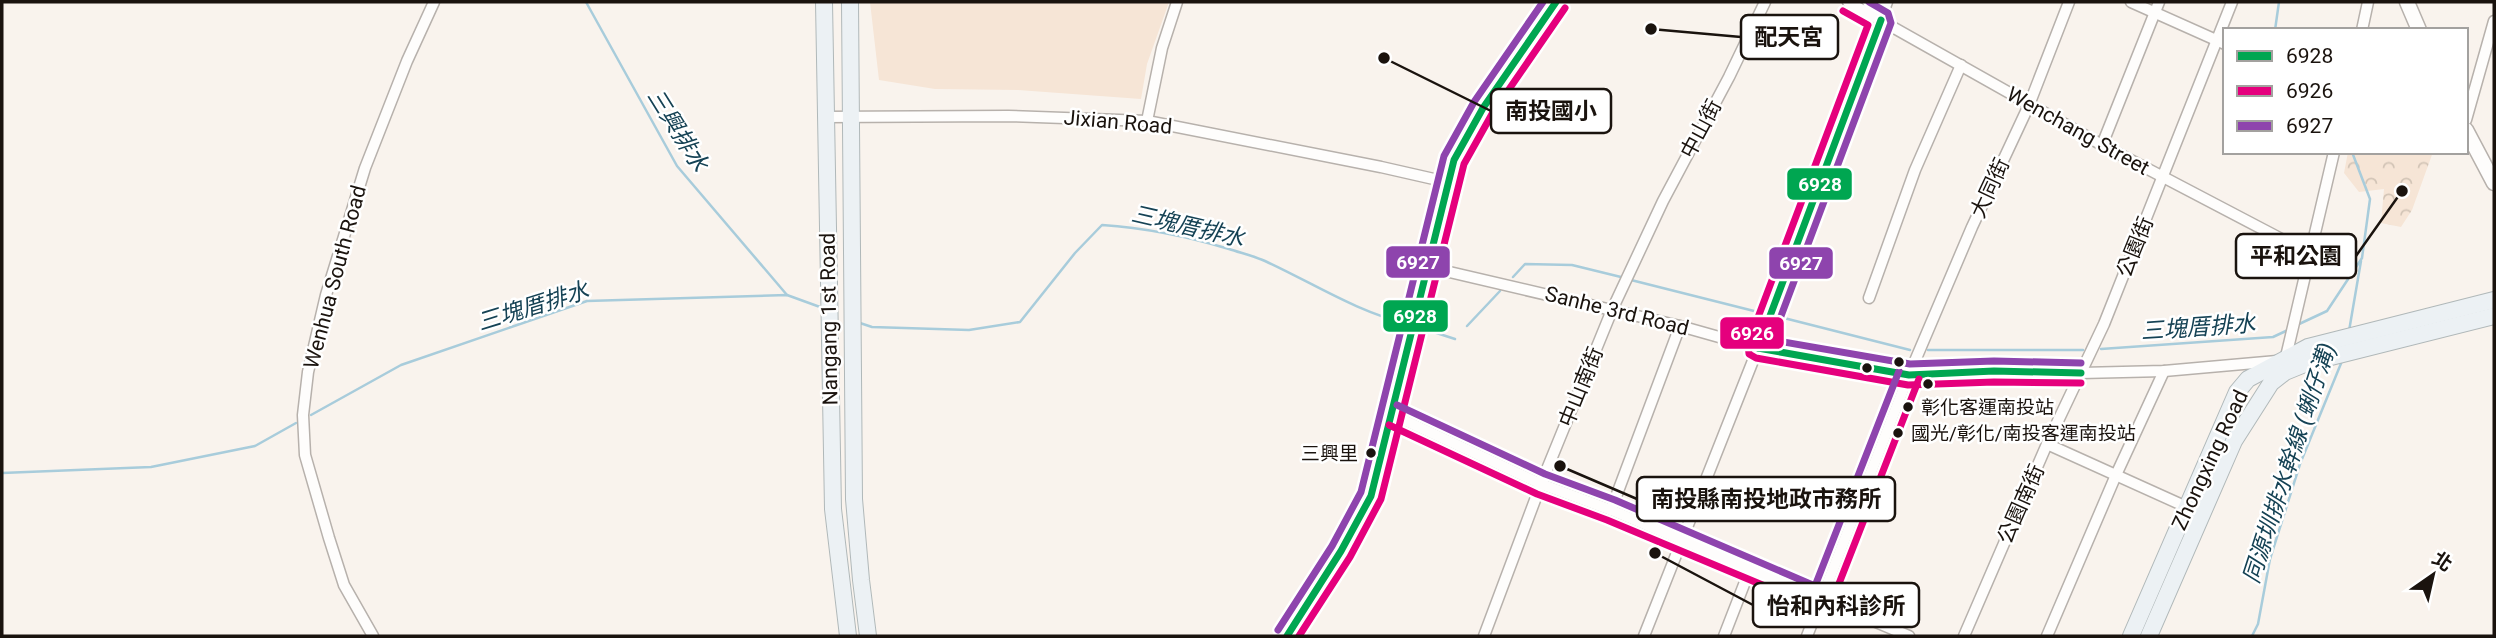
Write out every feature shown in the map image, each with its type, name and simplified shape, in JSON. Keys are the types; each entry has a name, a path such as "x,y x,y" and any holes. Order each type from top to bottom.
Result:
{"main road":[{"name":"Nangang 1st Road","path":"824,2 833,509 848,636"},
{"name":"Nangang 1st Road","path":"850,2 854,499 860,580 868,636"},
{"path":"1287,636 1341,551 1371,496 1454,160 1483,108 1556,2"},
{"path":"2407,2 2419,28"},
{"path":"2468,134 2494,183"},
{"name":"Zhongxing Road","path":"2149,636 2234,441 2271,383 2285,372 2346,345 2494,300"},
{"name":"Zhongxing Road","path":"2132,636 2218,434 2237,393 2248,379 2308,347 2346,345 2494,316"},
{"path":"2218,434 2234,441"}],"street":[{"name":"Wenhua South Road","path":"373,636 344,585 329,538 305,455 303,415 308,372 326,295 365,168 407,61 434,2"},
{"path":"1147,121 1162,48 1177,2"},
{"name":"中山街","path":"1635,262 1663,201 1766,2"},
{"name":"Wenchang Street","path":"1848,2 2102,145 2310,254"},
{"path":"1644,636 1758,348 1887,2"},
{"name":"大同街","path":"1807,636 1909,374 1972,227 2029,104 2069,2"},
{"path":"2131,2 2157,7 2221,42"},
{"name":"公園街","path":"2225,28 2232,2"},
{"path":"2362,28 2368,2"},
{"path":"2102,145 2157,7"},
{"path":"2468,113 2494,21"},
{"name":"公園街","path":"2081,373 2105,324 2221,42"},
{"path":"1869,298 1915,170 1961,65"},
{"name":"Jixian Road","path":"824,117 1016,116 1147,121 1447,182"},
{"path":"2271,383 2286,360 2334,154"},
{"name":"中山南街","path":"1483,636 1541,484 1612,310 1635,262"},
{"name":"Sanhe 3rd Road","path":"1428,267 1680,326 1758,348 1909,374 2164,371 2286,360 2307,363"},
{"path":"1611,510 1680,326"},
{"path":"2047,636 2164,371"},
{"name":"公園南街","path":"1964,636 2047,444 2081,373"},
{"path":"1393,415 1541,484 1611,510 1909,636"},
{"path":"2047,444 2204,513"},
{"path":"1724,636 1750,569"}],"green space":[{"path":"870,2 1169,2 1147,64 1141,99 1018,90 935,89 879,80"},
{"path":"2348,154 2432,154 2412,210 2401,227 2381,223 2384,189 2359,192 2344,173"}],"waterway":[{"name":"三興排水","path":"586,2 677,166 787,295"},
{"name":"三塊厝排水","path":"2275,28 2279,2"},
{"name":"三塊厝排水","path":"2297,325 2327,311 2362,258 2370,199 2353,154"},
{"name":"三塊厝排水","path":"860,323 872,327 969,330 1020,322 1075,253 1102,225 1166,233 1252,256 1353,305 1408,324"},
{"name":"同源圳排水幹線 (蜊仔溝)","path":"2349,331 2361,261"},
{"name":"三塊厝排水","path":"1513,277 1525,264 1572,265 1625,278"},
{"name":"三塊厝排水","path":"1631,280 1762,313"},
{"name":"三塊厝排水","path":"1467,326 1500,291"},
{"name":"三塊厝排水","path":"311,415 401,365 587,301 787,295 820,307"},
{"name":"三塊厝排水","path":"1780,317 1910,350"},
{"name":"三塊厝排水","path":"1418,327 1455,339"},
{"name":"三塊厝排水","path":"2101,349 2273,337 2288,330"},
{"name":"三塊厝排水","path":"1928,350 2083,350"},
{"name":"同源圳排水幹線 (蜊仔溝)","path":"2252,636 2258,624 2270,559 2300,464 2342,361"},
{"name":"三塊厝排水","path":"2,473 151,467 255,446 296,423"}],"transit line":[{"name":"6927","path":"1278,630 1332,546 1361,492 1444,156 1474,102 1543,2"},
{"name":"6928","path":"1287,636 1341,551 1371,496 1454,160 1483,108 1556,2"},
{"name":"6927","path":"1869,2 1888,13 1891,23 1772,340 1910,364 1994,361 2081,363"},
{"name":"6926","path":"1299,636 1350,557 1381,499 1464,164 1492,114 1565,8"},
{"name":"6926","path":"1843,11 1868,25 1748,344 1749,354 1756,358 1908,385 2081,383"},
{"name":"6928","path":"1758,348 1881,20"},
{"name":"6928","path":"1758,348 1909,375 1994,371 2081,373"},
{"name":"6927","path":"1397,405 1545,474 1615,500 1815,586 1899,371"},
{"name":"6926","path":"1389,425 1537,494 1607,520 1822,610 1831,604 1919,379"}],"place":[{"name":"配天宮","path":"1651,29"},
{"name":"南投國小","path":"1384,58"},
{"name":"平和公園","path":"2402,191"},
{"name":"彰化客運南投站","path":"1908,407"},
{"name":"國光/彰化/南投客運南投站","path":"1898,433"},
{"name":"三興里","path":"1371,453"},
{"name":"南投縣南投地政市務所","path":"1560,466"},
{"name":"怡和內科診所","path":"1655,553"}]}
